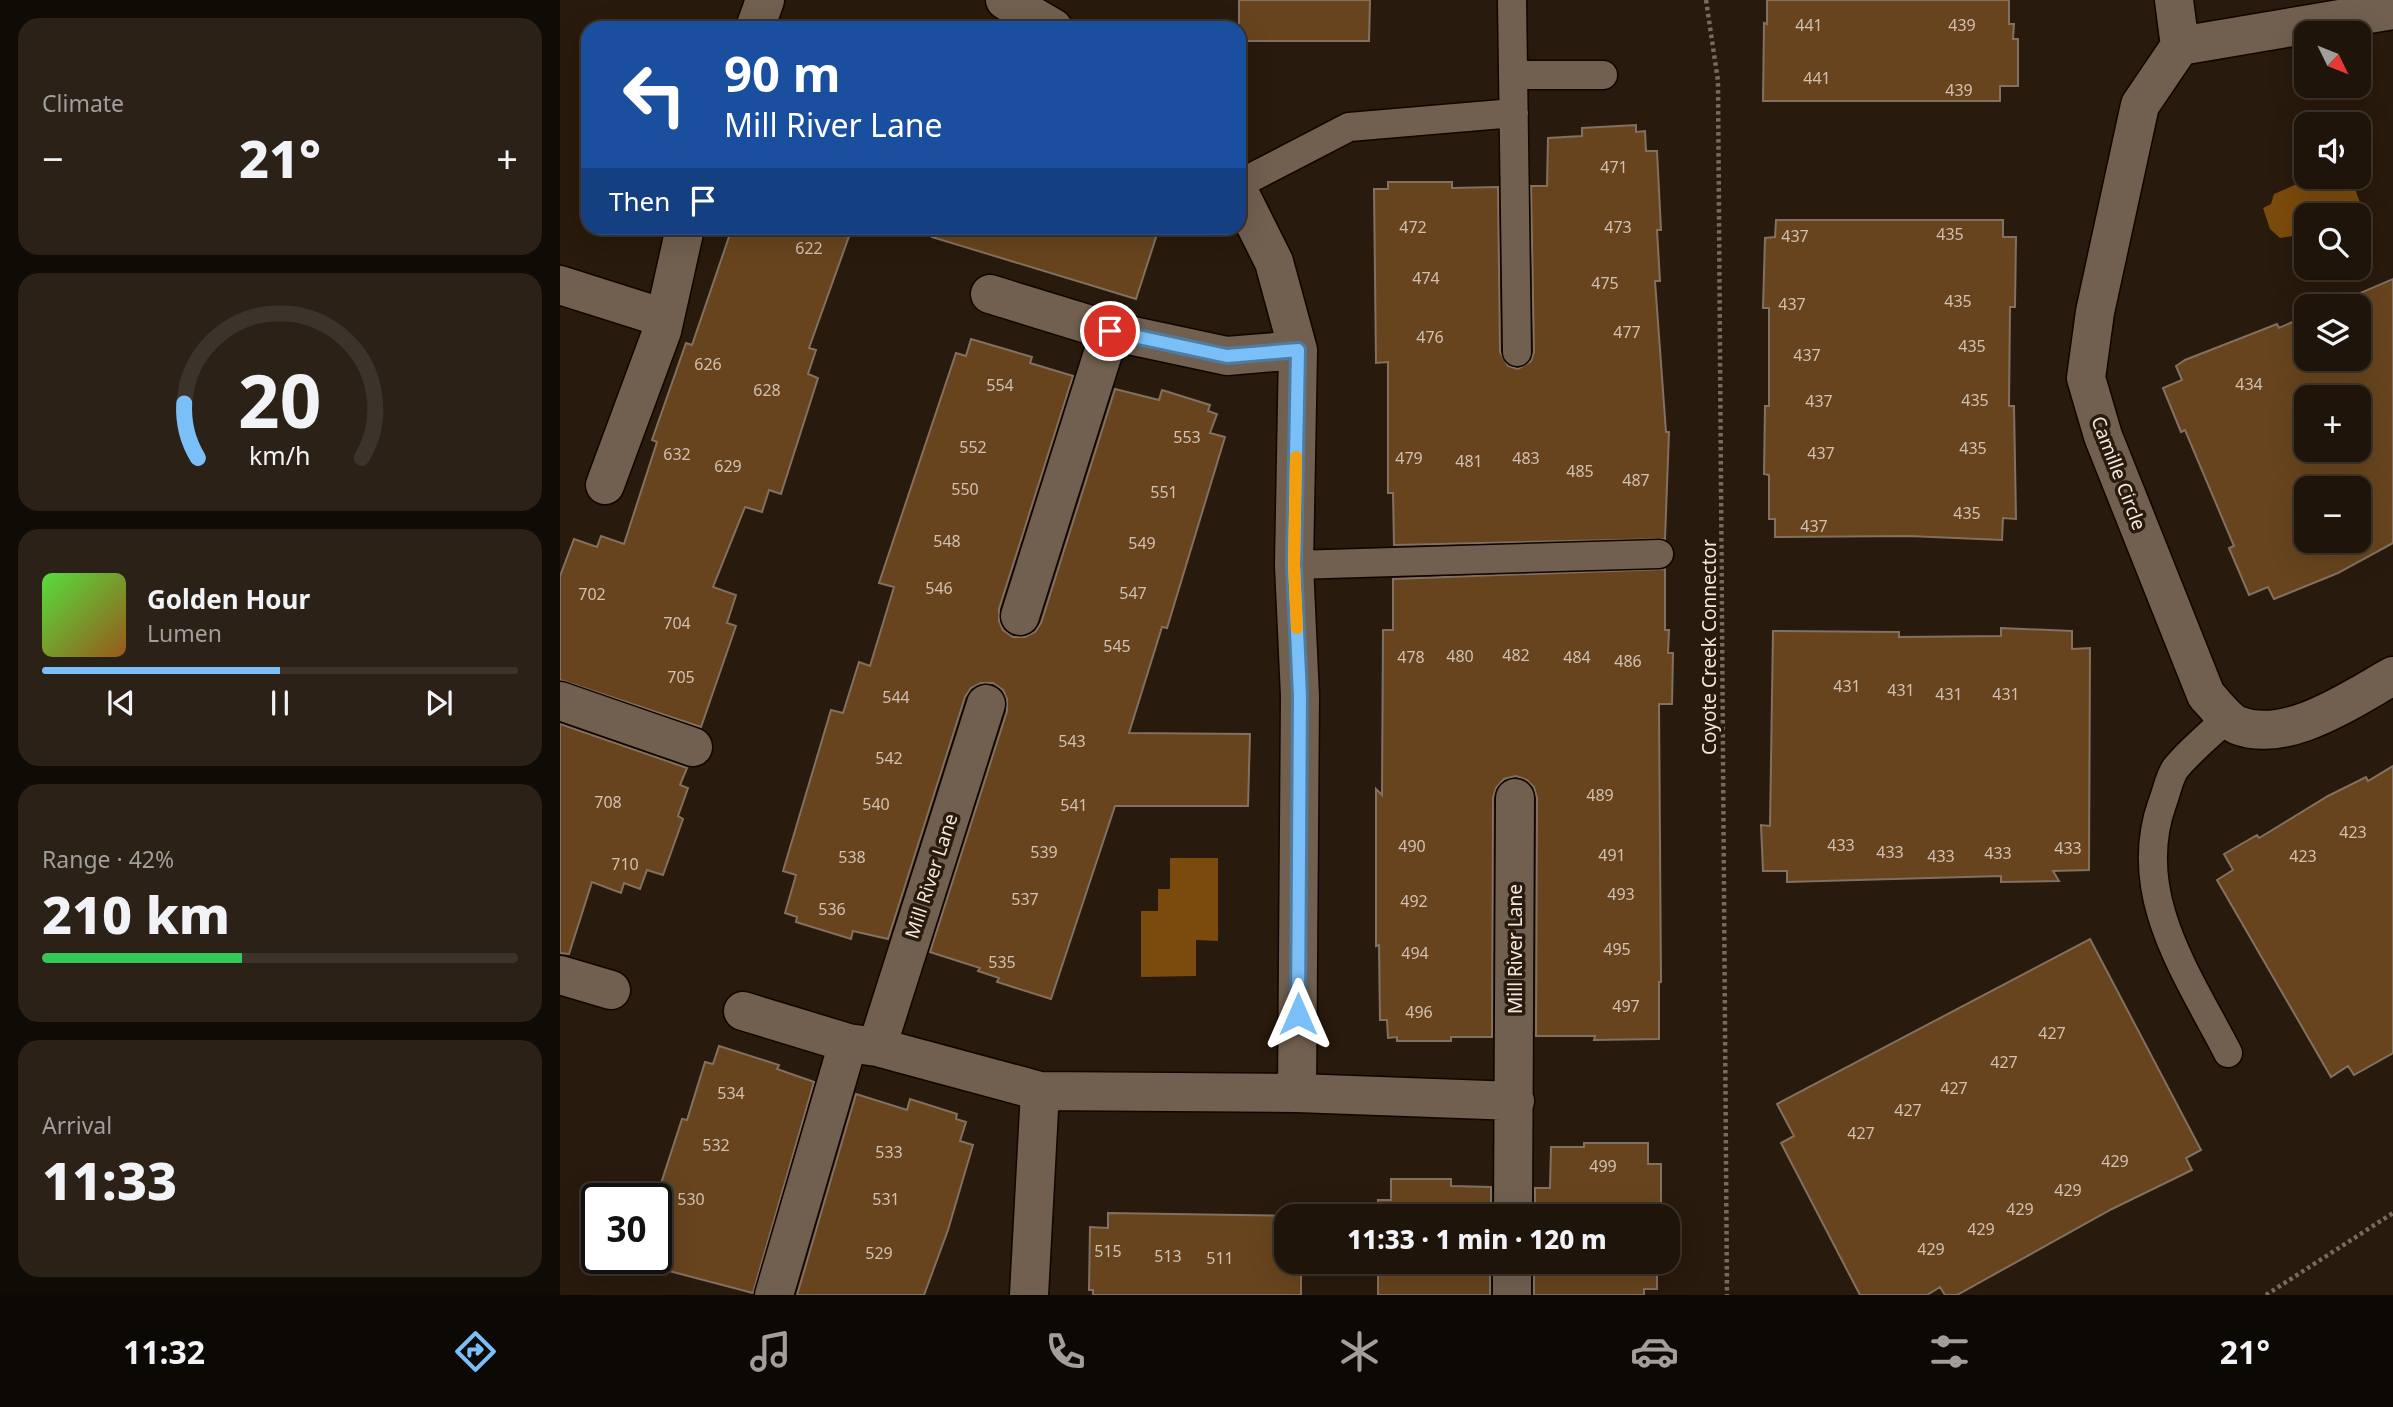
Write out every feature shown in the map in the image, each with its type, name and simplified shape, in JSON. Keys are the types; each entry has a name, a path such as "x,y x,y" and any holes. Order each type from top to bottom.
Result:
{"street":[{"path":"758,21 765,0"},
{"path":"1005,0 1041,21"},
{"path":"2174,0 2180,46 2393,10"},
{"name":"Camille Circle","path":"2180,46 2140,105 2095,312 2085,378 2103,436 2206,695 2236,724 2274,731 2323,715 2393,676"},
{"path":"1246,206 1274,262 1298,350 1294,565 1300,696 1297,1093"},
{"path":"605,485 664,318 683,235"},
{"path":"560,285 664,318"},
{"path":"990,294 1110,331 1227,356 1298,350"},
{"path":"1020,616 1110,331"},
{"path":"560,701 693,747"},
{"name":"Mill River Lane","path":"774,1295 986,704"},
{"name":"Mill River Lane","path":"1513,1204 1515,797"},
{"path":"560,975 611,990"},
{"path":"743,1011 862,1045 1040,1090 1297,1093 1515,1101"},
{"path":"1029,1295 1040,1090"},
{"path":"1512,1274 1512,1295"}],"lane":[{"path":"1512,0 1517,352"},
{"path":"1513,75 1603,75"},
{"path":"1246,180 1349,127 1514,113"},
{"path":"1294,565 1659,554"},
{"path":"2228,716 2174,771 2158,815 2150,862 2157,907 2176,954 2228,1053"}],"path":[{"name":"Coyote Creek Connector","path":"1706,0 1718,82 1727,1295"},
{"path":"2266,1295 2393,1213"}],"shaded area":[{"path":"2294,185 2294,189 2355,189 2360,203 2294,203 2294,236 2280,238 2270,229 2263,208 2271,204 2274,194"},
{"path":"1170,858 1218,858 1218,941 1196,940 1196,976 1141,977 1141,911 1158,911 1158,889 1170,889"}],"building":[{"path":"1239,0 1370,0 1369,41 1246,41 1246,21 1239,21"},
{"path":"1767,0 2009,0 2009,24 2014,24 2013,39 2018,39 2018,86 2000,86 2000,101 1763,101"},
{"path":"1636,125 1636,132 1645,131 1646,151 1657,151 1661,230 1657,230 1660,281 1655,281 1666,432 1669,432 1665,539 1394,545 1393,493 1388,493 1388,362 1376,363 1374,189 1388,189 1388,182 1452,182 1452,188 1498,187 1500,352 1508,366 1518,369 1531,361 1534,352 1531,186 1547,186 1548,138 1582,136 1582,128"},
{"path":"1776,220 2003,220 2003,237 2016,237 2015,307 2010,307 2009,406 2014,406 2016,519 2003,518 2002,540 1909,536 1775,537 1775,519 1769,519 1769,475 1764,474 1765,406 1769,406 1769,308 1763,308 1765,238 1775,237"},
{"path":"730,235 849,235 809,348 816,350 808,374 818,378 781,494 769,490 762,512 745,507 713,587 736,595 727,623 736,626 701,727 560,680 560,576 574,539 597,547 601,536 624,544 657,442 652,440 686,343 692,345"},
{"path":"932,235 1157,235 1136,299"},
{"path":"2393,279 2393,543 2338,573 2274,599 2268,587 2249,595 2229,548 2234,546 2185,430 2181,432 2163,388 2182,380 2176,366 2185,360 2277,324 2279,328 2294,321 2294,371 2371,371 2371,294 2358,294"},
{"path":"971,339 1032,357 1030,363 1073,376 999,609 999,621 1003,630 1013,637 1025,637 1035,632 1041,623 1115,389 1159,400 1162,390 1210,405 1208,411 1217,414 1210,433 1225,437 1167,628 1162,627 1129,733 1250,734 1248,806 1115,806 1051,999 997,982 999,978 978,971 980,968 930,952 1007,711 1007,699 1003,690 993,683 981,683 971,688 965,697 888,939 853,931 851,939 796,922 797,917 785,913 796,875 783,871 831,710 843,713 859,662 870,666 894,587 879,583 956,353 966,356"},
{"path":"1665,569 1665,630 1669,630 1668,653 1673,653 1672,704 1659,704 1659,1039 1594,1040 1595,1036 1536,1036 1537,798 1534,787 1527,780 1516,776 1504,779 1496,788 1493,798 1492,1037 1451,1037 1451,1041 1397,1041 1397,1037 1388,1038 1387,1020 1380,1020 1379,945 1376,946 1376,789 1382,795 1383,630 1393,630 1393,579"},
{"path":"2001,628 2072,631 2072,649 2090,648 2089,870 2053,871 2059,881 2001,882 2001,876 1787,882 1787,871 1763,871 1761,825 1770,826 1773,631 1899,632 1899,637 2001,636"},
{"path":"560,724 687,768 680,785 688,788 678,816 683,819 663,875 647,870 640,889 624,883 621,893 592,882 569,954 560,953"},
{"path":"2393,766 2393,1053 2354,1075 2348,1066 2331,1077 2217,880 2233,870 2224,854 2257,835 2259,838 2328,796 2366,777 2368,781"},
{"path":"2090,939 2201,1150 2186,1158 2192,1170 2112,1209 1957,1295 1945,1295 1940,1287 1927,1295 1860,1295 1781,1143 1794,1136 1777,1104"},
{"path":"719,1046 779,1065 777,1069 814,1082 753,1293 672,1272 672,1183 661,1183 682,1119 687,1120 705,1062 713,1064"},
{"path":"856,1094 907,1110 910,1099 957,1114 956,1119 966,1122 960,1141 973,1145 948,1230 924,1295 797,1295"},
{"path":"1584,1143 1648,1143 1648,1164 1661,1164 1661,1204 1535,1204 1535,1188 1550,1188 1551,1147 1584,1147"},
{"path":"1391,1179 1451,1179 1451,1186 1491,1187 1491,1204 1378,1204 1378,1200 1391,1200"},
{"path":"1108,1213 1274,1216 1274,1274 1301,1274 1301,1295 1093,1295 1093,1290 1089,1290 1090,1227 1108,1228"},
{"path":"1378,1274 1490,1274 1490,1295 1378,1295"},
{"path":"1534,1274 1657,1274 1657,1289 1644,1289 1644,1295 1534,1295"}],"slow traffic":[{"path":"1296,457 1294,565 1297,628"}],"route":[{"path":"1110,331 1227,356 1298,350 1294,565 1300,696 1298,1014"}]}
